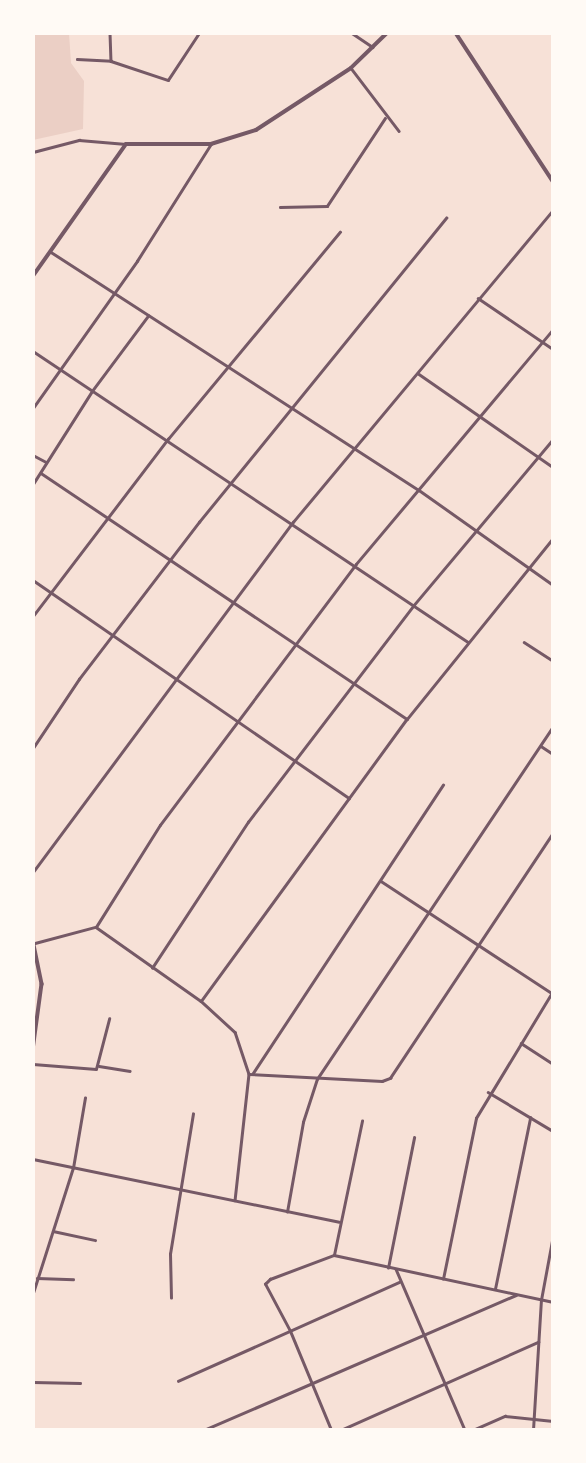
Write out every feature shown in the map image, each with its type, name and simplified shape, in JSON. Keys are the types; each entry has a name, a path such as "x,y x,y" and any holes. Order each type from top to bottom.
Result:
{"street":[{"path":"110,33 111,61"},
{"path":"77,59 111,61 168,80 199,33"},
{"path":"352,33 374,47"},
{"path":"33,152 79,140 126,144 211,144 256,130 351,68 387,33"},
{"path":"456,33 553,181"},
{"path":"351,68 386,118 399,131"},
{"path":"279,207 327,206 386,118"},
{"path":"33,276 126,144"},
{"path":"33,408 58,368 115,292 211,144"},
{"path":"33,872 174,679 293,523 553,210"},
{"path":"33,748 113,635 230,484 446,218"},
{"path":"33,616 169,439 340,232"},
{"path":"51,252 419,490 553,585"},
{"path":"478,298 553,349"},
{"path":"33,484 92,391 149,315"},
{"path":"33,1051 42,985 34,942 96,926 160,825 356,564 553,329"},
{"path":"33,351 169,439 230,484 356,564 412,606 468,642"},
{"path":"419,374 553,467"},
{"path":"152,968 230,847 355,681 412,606 478,532 553,439"},
{"path":"33,455 46,462"},
{"path":"41,473 111,517 407,719"},
{"path":"201,1001 407,719 553,538"},
{"path":"33,580 349,798"},
{"path":"524,642 553,661"},
{"path":"287,1212 303,1122 317,1079 553,727"},
{"path":"541,746 553,754"},
{"path":"235,1200 251,1074 443,785"},
{"path":"251,1074 382,1081 393,1074 553,833"},
{"path":"381,881 431,911 552,993 488,1092 470,1137 443,1279"},
{"path":"96,926 201,1001 235,1032 251,1074"},
{"path":"98,1067 109,1019"},
{"path":"521,1043 553,1063"},
{"path":"33,1064 130,1071"},
{"path":"488,1092 553,1131"},
{"path":"33,1293 73,1168 85,1098"},
{"path":"171,1298 170,1254 193,1115"},
{"path":"495,1289 530,1118"},
{"path":"334,1255 362,1121"},
{"path":"388,1268 414,1138"},
{"path":"33,1159 339,1222"},
{"path":"53,1231 94,1240"},
{"path":"533,1430 541,1300 553,1235"},
{"path":"331,1430 290,1331 266,1282 334,1255 553,1303"},
{"path":"396,1269 399,1282 424,1332 465,1430"},
{"path":"37,1278 73,1279"},
{"path":"178,1381 399,1282"},
{"path":"204,1430 516,1294"},
{"path":"341,1430 538,1342"},
{"path":"33,1382 79,1383"},
{"path":"473,1430 505,1416 553,1421"}],"shaded area":[{"path":"33,33 69,33 71,63 84,81 83,129 33,140"}]}
